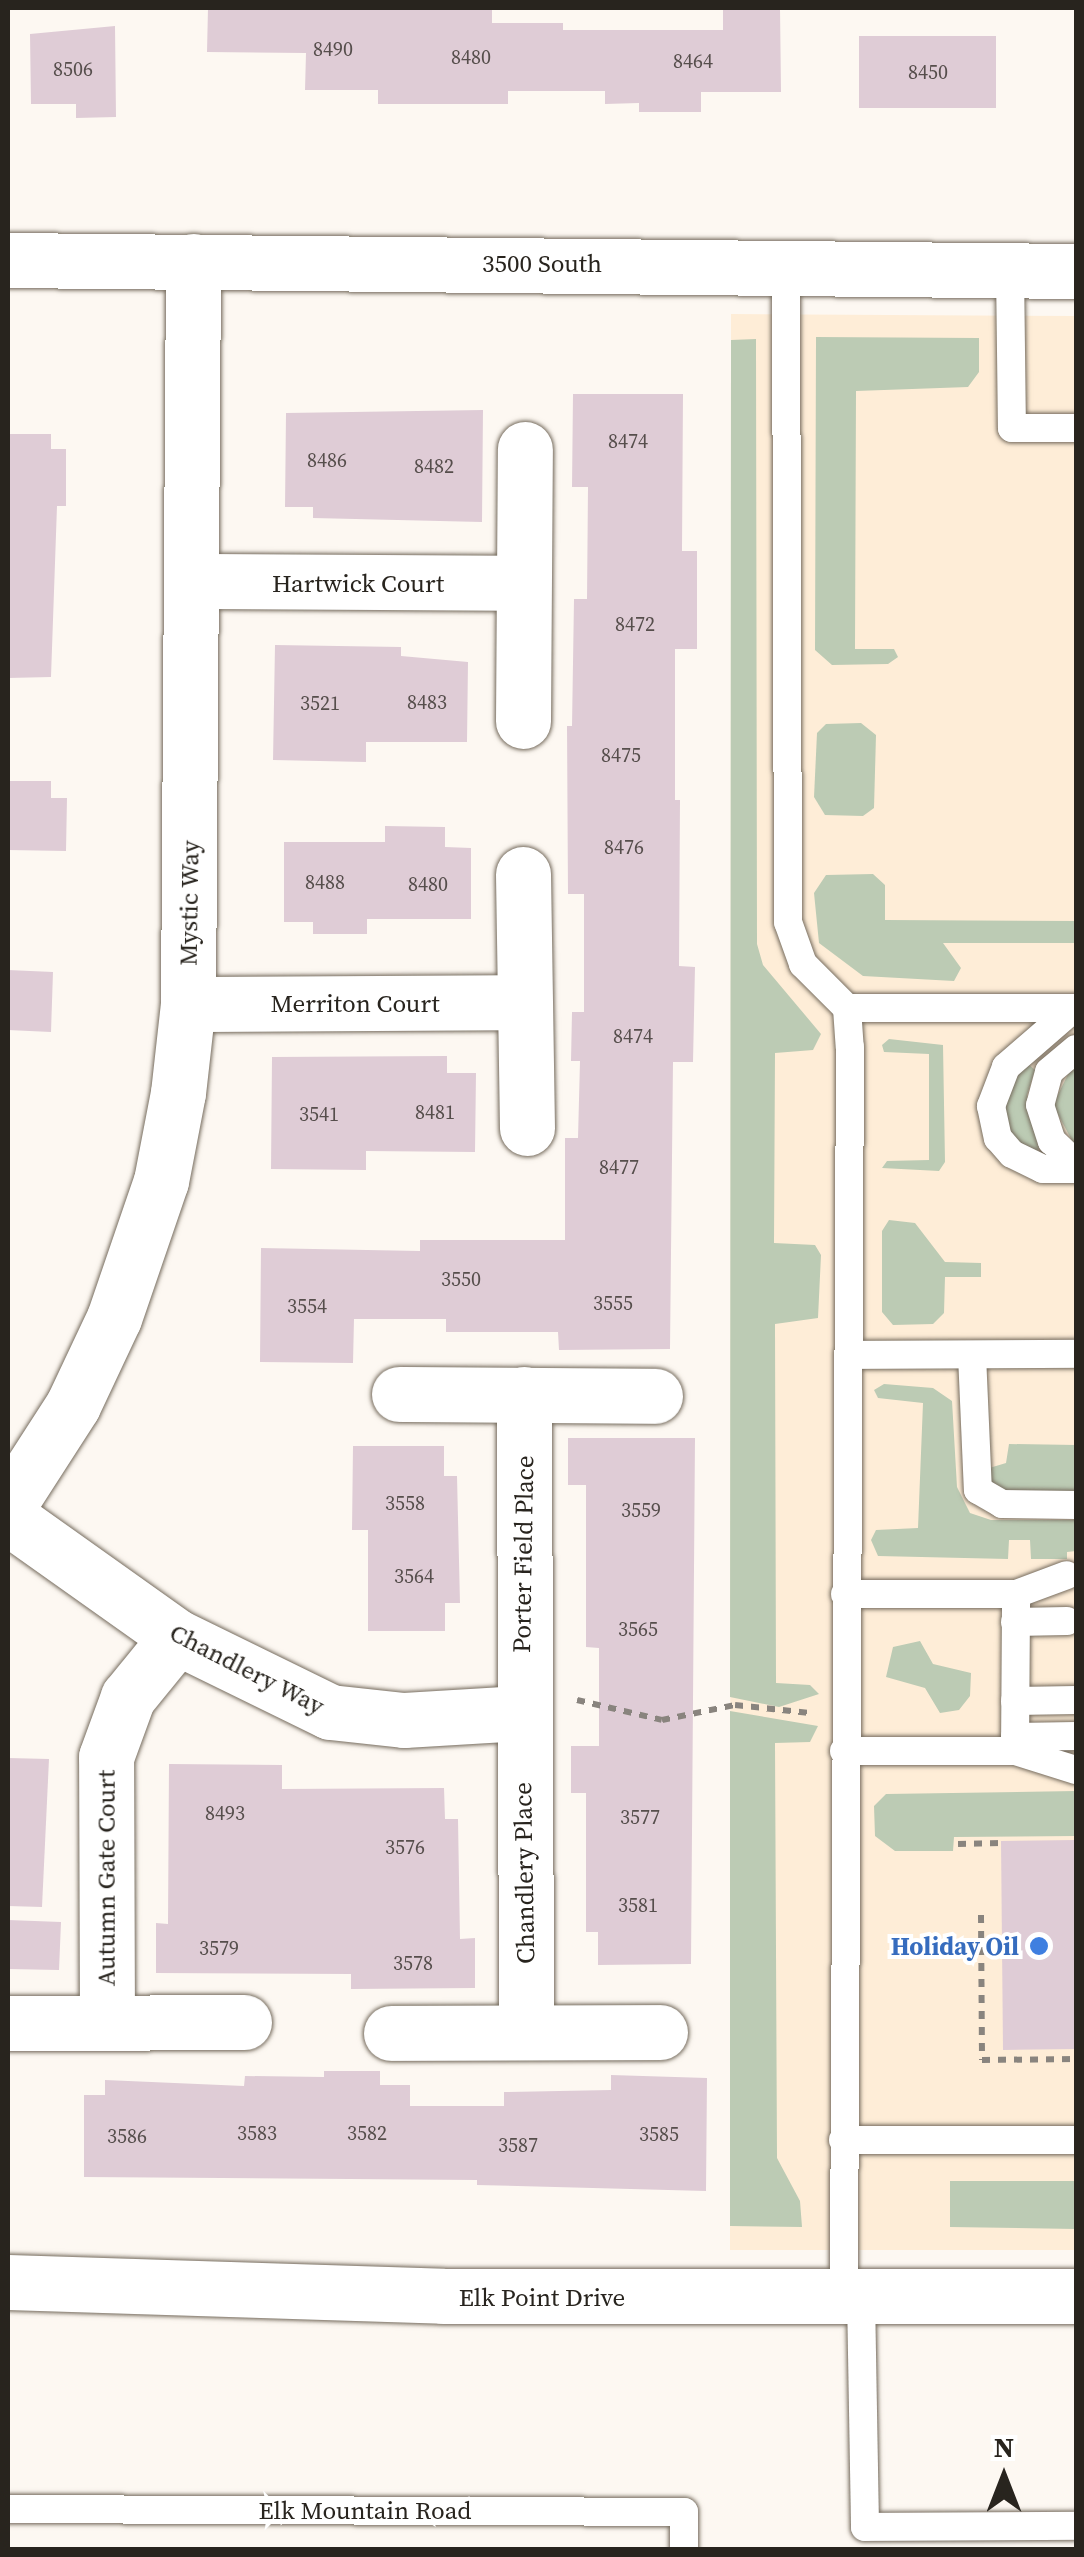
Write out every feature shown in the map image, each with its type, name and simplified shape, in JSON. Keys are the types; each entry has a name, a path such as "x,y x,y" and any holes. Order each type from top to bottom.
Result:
{"street":[{"name":"3500 South","path":"8,260 786,264 1076,271"},
{"name":"Mystic Way","path":"8,1506 73,1405 114,1318 161,1182 188,1004 193,262"},
{"path":"523,721 524,448"},
{"name":"Hartwick Court","path":"192,581 523,583"},
{"path":"522,874 526,1128"},
{"name":"Merriton Court","path":"188,1004 522,1002"},
{"path":"399,1394 655,1396"},
{"name":"Porter Field Place","path":"521,1704 524,1394"},
{"name":"Chandlery Way","path":"8,1517 177,1637 330,1712 404,1720 521,1704"},
{"name":"Autumn Gate Court","path":"107,2021 106,1756 128,1697 177,1637"},
{"name":"Chandlery Place","path":"521,1704 526,2032"},
{"name":"Autumn Gate Court","path":"8,2023 244,2022"},
{"path":"391,2032 660,2032"},
{"name":"Elk Point Drive","path":"8,2282 443,2296 1076,2296"}],"lane":[{"path":"786,264 788,922 804,964 847,1008 849,1355 843,2140 864,2538 1076,2526"},
{"path":"1010,269 1012,428 1076,428"},
{"path":"847,1008 1075,1008"},
{"path":"1075,1008 1006,1067 991,1106 998,1138 1012,1154 1043,1170 1076,1167"},
{"path":"1076,1049 1049,1072 1040,1105 1052,1141 1076,1167"},
{"path":"849,1355 1076,1354"},
{"path":"972,1355 978,1490 1002,1504 1076,1504"},
{"path":"1016,1608 1067,1575"},
{"path":"846,1594 1016,1608 1067,1621"},
{"path":"1016,1608 1016,1744"},
{"path":"1016,1700 1076,1700"},
{"path":"844,1750 1016,1744 1076,1736"},
{"path":"1016,1744 1076,1770"},
{"path":"843,2140 1076,2140"},
{"name":"Elk Mountain Road","path":"8,2508 684,2512 684,2550"}],"path":[{"path":"521,1704 662,1720 734,1705 845,1711"},
{"path":"958,1844 1001,1843"},
{"path":"981,1915 982,2060 1076,2059"}],"shaded area":[{"path":"731,314 1076,316 1076,2250 730,2250"}],"green space":[{"path":"816,337 979,338 979,372 968,387 856,391 855,649 894,649 898,657 888,664 832,665 815,650"},
{"path":"756,339 757,944 763,965 821,1034 813,1050 775,1053 774,1243 815,1245 821,1255 818,1318 775,1324 776,1683 810,1685 819,1694 779,1707 730,1697 731,340"},
{"path":"861,723 876,735 874,808 863,816 825,815 814,797 817,733 826,724"},
{"path":"873,874 885,885 885,920 1076,921 1076,943 943,943 961,968 954,981 863,976 819,943 814,893 826,875"},
{"path":"889,1039 943,1045 945,1162 939,1171 882,1168 887,1161 929,1160 929,1054 884,1052 882,1045"},
{"path":"1027,1063 1035,1070 1027,1095 1040,1146 1035,1155 1012,1136 1004,1107 1010,1084"},
{"path":"1070,1070 1076,1070 1076,1148 1053,1105"},
{"path":"889,1220 915,1223 945,1262 981,1263 981,1277 945,1277 944,1313 933,1324 893,1325 882,1312 882,1231"},
{"path":"884,1384 933,1388 952,1401 957,1487 970,1513 991,1520 1076,1520 1076,1551 1067,1552 1067,1559 1031,1559 1030,1540 1009,1540 1008,1559 878,1556 871,1540 876,1530 918,1528 923,1403 878,1398 874,1390"},
{"path":"1009,1444 1076,1445 1076,1491 1009,1492 991,1483 986,1469 1006,1463"},
{"path":"920,1641 933,1664 971,1673 970,1696 959,1710 940,1713 925,1688 886,1677 893,1647"},
{"path":"730,1711 818,1726 810,1742 775,1743 777,2158 800,2201 802,2227 730,2226"},
{"path":"1076,1791 1076,1836 954,1837 953,1851 895,1851 875,1836 874,1806 886,1794"},
{"path":"950,2181 1076,2181 1076,2229 950,2227"}],"building":[{"path":"208,8 492,8 492,23 563,23 563,30 723,30 723,8 780,8 781,92 701,92 701,112 639,112 639,103 605,104 605,91 508,91 508,104 378,104 378,90 305,90 306,53 207,52"},
{"path":"115,26 116,117 76,118 76,104 31,104 30,34"},
{"path":"859,36 996,36 996,108 859,108"},
{"path":"573,394 683,394 682,551 697,551 697,649 675,649 675,800 680,800 679,966 695,967 693,1062 673,1062 670,1349 559,1350 558,1332 446,1332 446,1319 354,1319 353,1363 260,1362 261,1248 420,1251 420,1240 565,1240 565,1138 578,1138 580,1061 571,1061 572,1012 584,1012 584,894 568,894 567,726 572,726 574,599 587,599 588,487 572,487"},
{"path":"483,410 482,522 313,518 313,507 285,507 286,413"},
{"path":"8,434 51,434 51,449 66,449 66,506 57,506 51,677 8,678"},
{"path":"275,645 401,647 401,656 468,662 467,742 366,742 366,762 273,760"},
{"path":"8,781 51,781 51,798 67,798 66,851 8,850"},
{"path":"385,826 445,827 445,847 471,848 471,919 367,919 367,934 313,934 313,922 284,922 284,842 385,842"},
{"path":"8,970 53,972 51,1032 8,1030"},
{"path":"447,1056 447,1073 476,1073 475,1152 366,1151 366,1170 271,1169 272,1057"},
{"path":"568,1438 695,1438 691,1964 598,1965 598,1932 586,1932 586,1793 571,1793 571,1746 599,1746 599,1648 586,1647 586,1485 568,1485"},
{"path":"353,1446 444,1446 444,1476 457,1476 460,1603 445,1603 445,1631 368,1631 368,1530 352,1530"},
{"path":"8,1758 49,1759 42,1907 8,1906"},
{"path":"169,1764 282,1765 282,1789 444,1788 445,1819 458,1819 460,1939 475,1938 475,1988 351,1989 351,1974 156,1973 156,1923 168,1924"},
{"name":"Holiday Oil","path":"1076,1840 1076,2049 1003,2050 1001,1841"},
{"path":"8,1920 61,1922 59,1970 8,1969"},
{"path":"324,2071 380,2071 380,2085 410,2085 410,2106 504,2106 504,2092 611,2090 611,2075 707,2078 706,2191 477,2185 477,2180 84,2177 84,2095 105,2095 105,2080 244,2086 245,2076 324,2077"}],"place":[{"name":"Holiday Oil","path":"1039,1946"}]}
